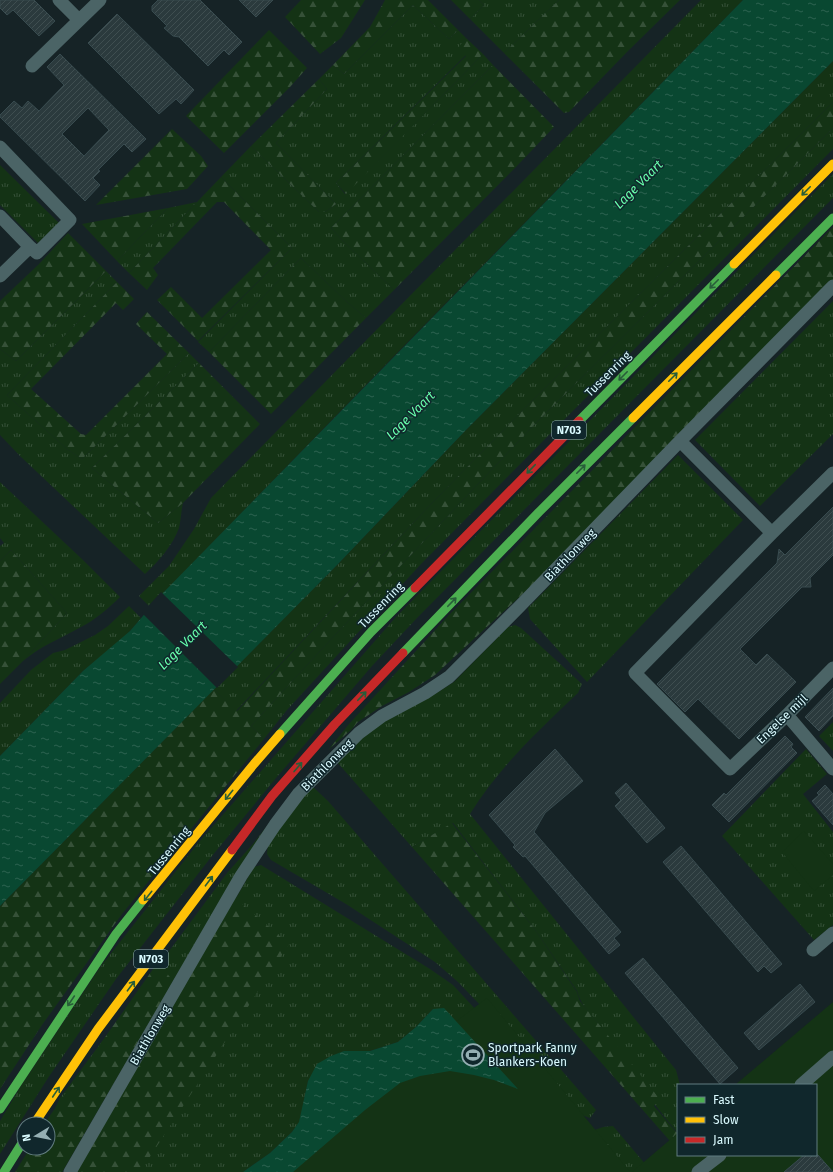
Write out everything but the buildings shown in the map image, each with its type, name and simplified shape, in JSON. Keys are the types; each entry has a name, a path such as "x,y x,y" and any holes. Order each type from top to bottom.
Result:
{"highway":[{"name":"Tussenring","path":"0,1108 116,934 254,764 371,632 833,164"},
{"name":"N703","path":"39,1116 98,1029 272,796 334,724 540,510 833,218"},
{"path":"4,1172 16,1153"}],"street":[{"path":"59,0 80,20"},
{"path":"32,66 100,0"},
{"path":"0,147 70,220 36,253 0,216"},
{"path":"0,276 30,247"},
{"name":"Biathlonweg","path":"70,1172 241,876 275,825 299,793 359,733 382,716 425,693 449,677 833,286"},
{"path":"680,441 772,533 833,473"},
{"name":"Engelse mijl","path":"772,533 635,673 730,769 787,715 833,668"},
{"path":"787,715 833,769"},
{"path":"813,950 833,933"},
{"path":"802,1084 833,1057"},
{"path":"698,1172 719,1156"}],"green space":[{"path":"301,0 365,0 341,38 320,54 285,17"},
{"path":"385,0 428,0 458,30 449,39 413,5 344,74 333,65 370,27"},
{"path":"451,0 479,0 484,5 470,19"},
{"path":"479,0 559,0 504,53 470,19 484,5"},
{"path":"559,0 680,0 569,112 564,113 504,53"},
{"path":"701,0 743,0 150,607 139,596 169,566 194,529 211,498"},
{"path":"413,5 449,39 458,30 466,38 459,48 466,55 336,183 345,194 483,54 493,65 331,228 394,290 366,318 301,258 209,352 198,342 292,248 221,177 251,146 319,212 325,212 336,204 276,143 327,89 319,79 333,65 344,74"},
{"path":"269,30 307,68 224,153 186,116"},
{"path":"466,38 483,54 346,194 336,183 466,56 458,48"},
{"path":"833,61 833,102 533,400 431,504 236,711 214,689 339,563 465,431"},
{"path":"493,65 554,127 394,290 331,228"},
{"path":"319,79 327,89 276,143 336,204 325,212 319,212 251,146"},
{"path":"833,102 833,128 534,425 251,726 264,739 122,914 42,1025 0,1089 0,906 214,689 237,711 431,504 533,400"},
{"path":"833,128 833,149 421,564 287,710 264,739 251,726 320,651 534,425"},
{"path":"172,129 201,156 208,166 187,189 96,205"},
{"path":"0,165 59,223 38,243 0,205"},
{"path":"833,174 833,198 417,618 372,666 276,778 212,856 116,979 48,1078 24,1116 16,1116 16,1129 0,1154 0,1121 21,1086 101,966 199,842 395,618"},
{"path":"221,177 292,248 198,341 157,300 171,287 202,318 271,250 224,202 217,202 153,268 158,275 147,290 129,273"},
{"path":"197,202 129,273 117,261 168,208"},
{"path":"168,208 117,261 82,224"},
{"path":"833,227 833,280 529,588 435,675 358,722 328,750 349,724 448,616"},
{"path":"68,233 106,271 16,361 0,349 0,301 39,264"},
{"path":"301,258 366,318 271,414 209,352"},
{"path":"106,271 117,282 7,395 67,449 82,459 189,353 199,363 92,468 158,523 183,503 179,528 173,541 160,559 145,574 20,456 0,435 0,349 16,361"},
{"path":"117,282 134,299 123,310 116,303 31,389 81,434 86,435 167,354 136,324 147,312 189,353 82,459 67,449 7,395"},
{"path":"833,301 833,434 760,506 695,440"},
{"path":"199,363 260,424 183,503 158,523 92,468"},
{"path":"678,455 743,520 587,682 530,619 528,608"},
{"path":"0,482 120,597 91,621 43,647 22,662 67,613 11,550 0,561 0,546 4,543 0,538"},
{"path":"11,550 67,613 0,684 0,561"},
{"path":"129,606 141,618 130,631 83,671 0,756 0,703 31,670 53,653 65,650 95,635 108,626"},
{"path":"515,625 521,628 582,684 578,693 520,750 494,780 470,814 676,1070 680,1084 677,1084 677,1132 647,1094 601,1027 584,1006 577,991 536,931 453,823 412,847 336,761 361,735 387,718 430,697 454,682 508,627"},
{"path":"833,722 833,751 819,736"},
{"path":"806,749 827,774 803,794 833,832 833,925 814,940 722,836"},
{"path":"312,786 328,801 596,1110 590,1118 579,1114 484,1009 458,982 435,962 346,904 271,860 267,854 268,843"},
{"path":"274,817 173,981 62,1172 53,1156 56,1156 56,1116 52,1116 60,1098 227,873"},
{"path":"452,823 536,931 577,992 580,1001 659,1098 654,1106 677,1133 670,1141 412,847"},
{"path":"804,831 833,864 833,875 814,891 782,852"},
{"path":"261,865 430,969 453,985 589,1132 603,1127 613,1126 652,1172 580,1172 433,1009 416,1027 398,1042 370,1051 344,1051 308,1081 300,1122 292,1132 270,1153 243,1172 76,1172 254,867"},
{"path":"234,897 289,944 140,1172 76,1172"},
{"path":"158,962 173,981 62,1172 15,1172 25,1156 56,1156 56,1116 50,1116"},
{"name":"Sportpark Fanny Blankers-Koen","path":"487,998 630,1172 269,1172 336,1113"},
{"path":"833,1002 833,1172 632,1172 677,1134 677,1156 817,1156 817,1084 736,1084"},
{"path":"677,1132 677,1149 670,1141"}],"water":[{"name":"Lage Vaart","path":"743,0 833,0 833,61 465,431 339,563 0,906 0,756 83,671 130,631 161,595"},
{"path":"444,1008 518,1089 494,1080 450,1071 420,1076 400,1083 365,1110 293,1172 243,1172 270,1153 292,1132 299,1122 308,1081 317,1064 344,1051 370,1051 398,1042 416,1027 433,1009"}],"pier":[{"path":"161,592 238,667 217,688 142,613"}],"traffic: fast":[{"path":"776,275 833,218"},
{"path":"579,421 734,264"},
{"path":"403,653 540,511 633,418"},
{"path":"280,734 371,632 415,588"},
{"path":"0,1109 116,934 143,900"},
{"path":"4,1172 16,1153"}],"traffic: slow":[{"path":"734,264 833,164"},
{"path":"633,418 776,275"},
{"path":"143,900 280,734"},
{"path":"39,1116 98,1029 232,850"}],"traffic: jam":[{"path":"415,588 579,421"},
{"path":"232,850 272,796 335,724 403,653"}],"place":[{"name":"Sportpark Fanny Blankers-Koen","path":"473,1055"}]}
